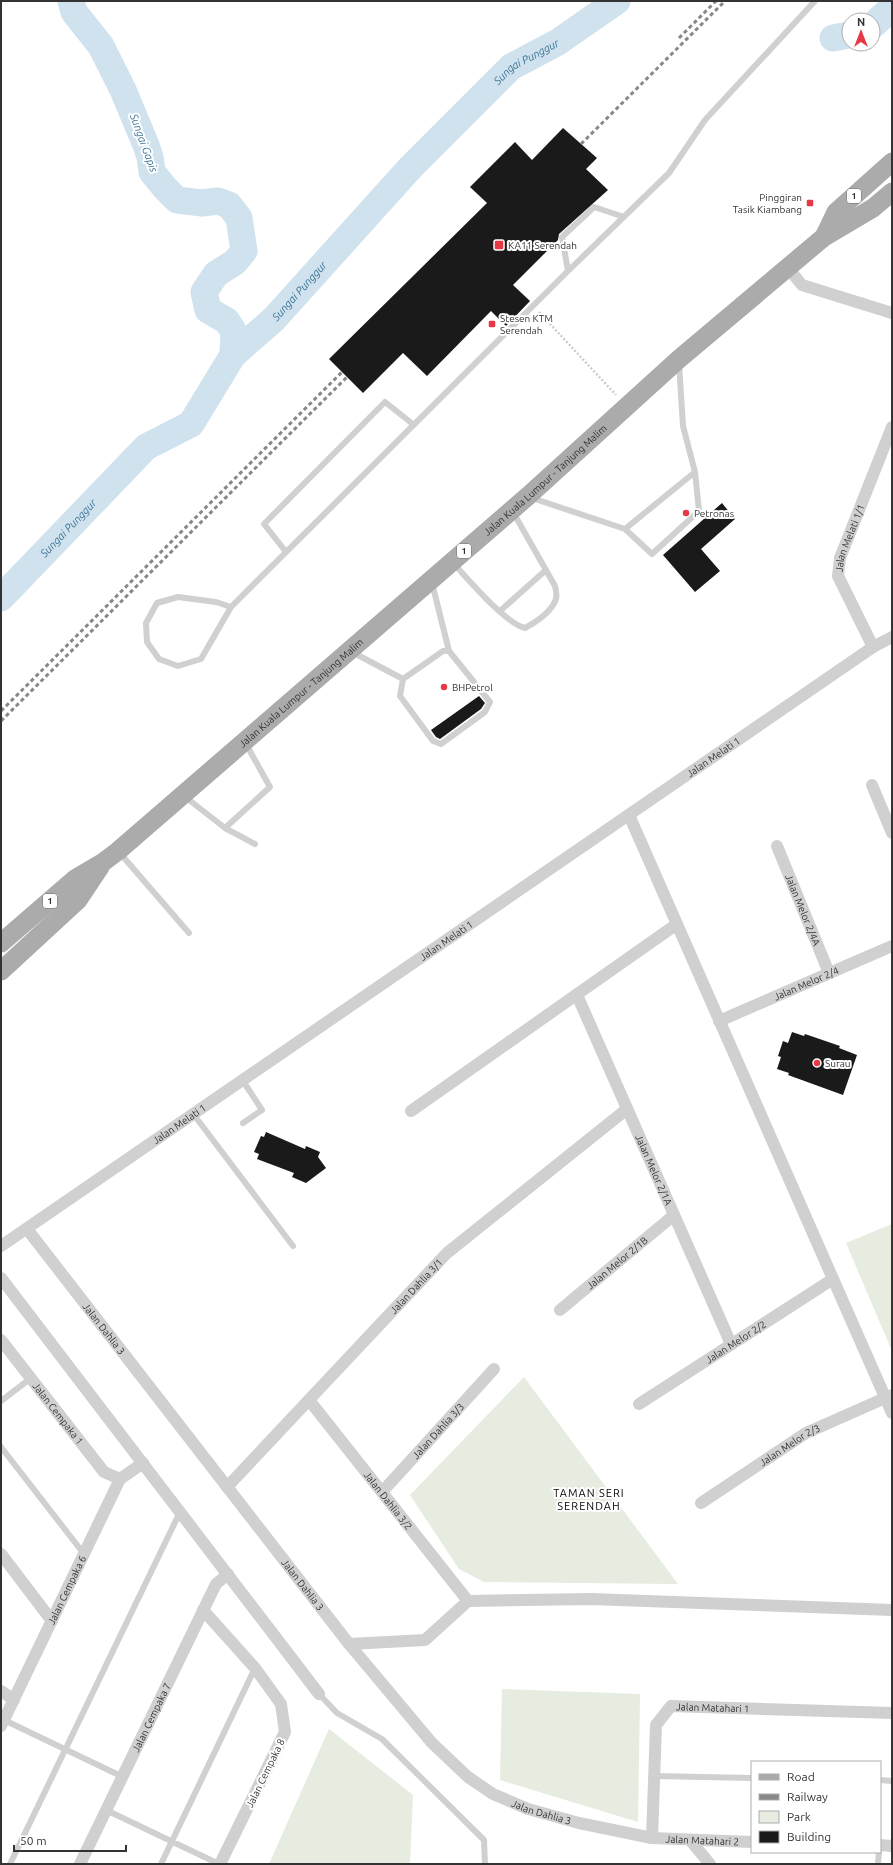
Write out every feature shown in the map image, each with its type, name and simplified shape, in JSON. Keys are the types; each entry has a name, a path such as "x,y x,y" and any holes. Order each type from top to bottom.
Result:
{"main road":[{"name":"Jalan Kuala Lumpur - Tanjung Malim","path":"824,237 836,212 892,162"},
{"name":"Jalan Kuala Lumpur - Tanjung Malim","path":"1,943 74,879 102,864 118,851 528,496 628,408 679,359 824,237 873,208 892,192"},
{"name":"Jalan Kuala Lumpur - Tanjung Malim","path":"1,972 78,900 102,864"}],"street":[{"path":"788,268 802,285 892,313"},
{"name":"Jalan Melati 1/1","path":"873,647 838,576 840,558 892,427"},
{"name":"Jalan Melati 1","path":"1,1246 194,1115 873,647 892,637"},
{"path":"872,785 892,833"},
{"path":"629,815 833,1278 889,1396 892,1413"},
{"name":"Jalan Melor 2/4A","path":"777,846 829,973"},
{"path":"411,1111 677,924"},
{"name":"Jalan Melor 2/4","path":"719,1021 892,946"},
{"name":"Jalan Melor 2/1A","path":"577,995 731,1344"},
{"name":"Jalan Dahlia 3/1","path":"227,1487 447,1253 627,1109"},
{"name":"Jalan Melor 2/1B","path":"560,1310 674,1215"},
{"name":"Jalan Dahlia 3","path":"26,1229 349,1644 432,1743 468,1777 493,1794 528,1810 652,1838"},
{"path":"1,1278 319,1694"},
{"name":"Jalan Melor 2/2","path":"639,1404 833,1278"},
{"name":"Jalan Cempaka 1","path":"1,1340 104,1472 120,1479"},
{"name":"Jalan Dahlia 3/3","path":"382,1492 494,1369"},
{"name":"Jalan Melor 2/3","path":"701,1503 806,1433 889,1396"},
{"name":"Jalan Dahlia 3/2","path":"309,1400 468,1601"},
{"name":"Jalan Cempaka 6","path":"2,1723 120,1479 143,1463"},
{"path":"1,1554 52,1621"},
{"name":"Jalan Cempaka 7","path":"80,1864 216,1584 228,1574"},
{"path":"349,1644 425,1640 468,1601 591,1599 892,1610"},
{"name":"Jalan Cempaka 8","path":"203,1610 255,1668 281,1704 285,1732 219,1864"},
{"path":"1,1691 14,1700"},
{"name":"Jalan Matahari 1","path":"652,1838 656,1725 671,1706 892,1712"},
{"name":"Jalan Matahari 2","path":"652,1838 751,1842"},
{"path":"690,1840 710,1864"},
{"path":"881,1845 892,1846"}],"lane":[{"path":"232,607 216,602 178,597 157,603 146,623 148,642 159,659 178,666 201,659 232,607 568,271 669,173 705,120 815,1"},
{"path":"568,271 562,237 594,208 624,217"},
{"path":"528,496 625,529 652,554 699,511 695,472 683,426 679,359"},
{"path":"286,552 264,524 385,402 414,425"},
{"path":"625,529 695,472"},
{"path":"451,562 517,626 525,628 535,623 553,605 557,597 555,586 511,510"},
{"path":"500,611 546,570"},
{"path":"431,579 449,651 490,702 485,712 441,744 433,741 400,696 403,680 443,651 449,651"},
{"path":"349,650 403,680"},
{"path":"225,828 270,787 245,741"},
{"path":"182,795 225,828 255,844"},
{"path":"118,851 189,933"},
{"path":"243,1081 262,1110 244,1123"},
{"path":"194,1115 293,1246"},
{"path":"1,1401 30,1378"},
{"path":"1,1447 84,1554"},
{"path":"10,1864 180,1512"},
{"path":"161,1864 255,1668"},
{"path":"319,1694 337,1713 382,1739 484,1840 485,1864"},
{"path":"2,1723 66,1750 123,1777"},
{"path":"654,1776 751,1778"},
{"path":"881,1780 892,1781"},
{"path":"106,1810 219,1864"},
{"path":"878,1864 879,1853"}],"path":[{"path":"534,306 628,408"}],"green space":[{"path":"892,1224 892,1351 846,1243"},
{"path":"524,1377 678,1584 484,1582 459,1569 410,1495"},
{"path":"502,1689 640,1694 638,1822 500,1780"},
{"path":"329,1729 413,1795 410,1864 269,1864"}],"building":[{"name":"KA11 Serendah","path":"563,128 597,158 586,169 608,190 559,234 558,240 513,285 530,301 506,326 491,311 427,376 403,353 363,393 329,359 487,203 470,187 515,142 532,160"},
{"path":"722,503 735,519 701,549 720,571 695,592 663,555"},
{"path":"479,696 485,703 481,709 440,739 436,737 431,730"},
{"name":"Surau","path":"792,1032 804,1036 805,1034 840,1046 839,1048 857,1055 843,1095 788,1075 789,1073 777,1069 781,1057 778,1056 783,1041 788,1043"},
{"path":"266,1132 305,1149 306,1146 320,1152 318,1157 326,1168 306,1183 292,1177 294,1173 257,1159 259,1154 254,1152 261,1136 264,1137"}],"waterway":[{"name":"Sungai Gapis","path":"71,1 74,12 101,46 123,90 146,145 150,157 152,172 177,200 202,203 218,201 229,205 239,218 244,251 235,262 216,274 204,292 208,310 227,321 234,332 233,355"},
{"name":"Sungai Punggur","path":"1,598 146,447 191,424 233,355 274,319 410,168 511,67 558,42 617,1"},
{"name":"Sungai Punggur","path":"881,18 892,8"},
{"name":"Sungai Punggur","path":"833,38 841,36"}],"railway":[{"path":"679,38 716,1"},
{"path":"581,144 725,1"},
{"path":"1,711 342,372"},
{"path":"1,721 347,377"}],"place":[{"name":"Pinggiran Tasik Kiambang","path":"810,203"},
{"name":"KA11 Serendah","path":"499,245"},
{"name":"Stesen KTM Serendah","path":"492,324"},
{"name":"Petronas","path":"686,513"},
{"name":"BHPetrol","path":"444,687"},
{"name":"Surau","path":"817,1063"}],"district":[{"name":"TAMAN SERI SERENDAH","path":"589,1499"}]}
